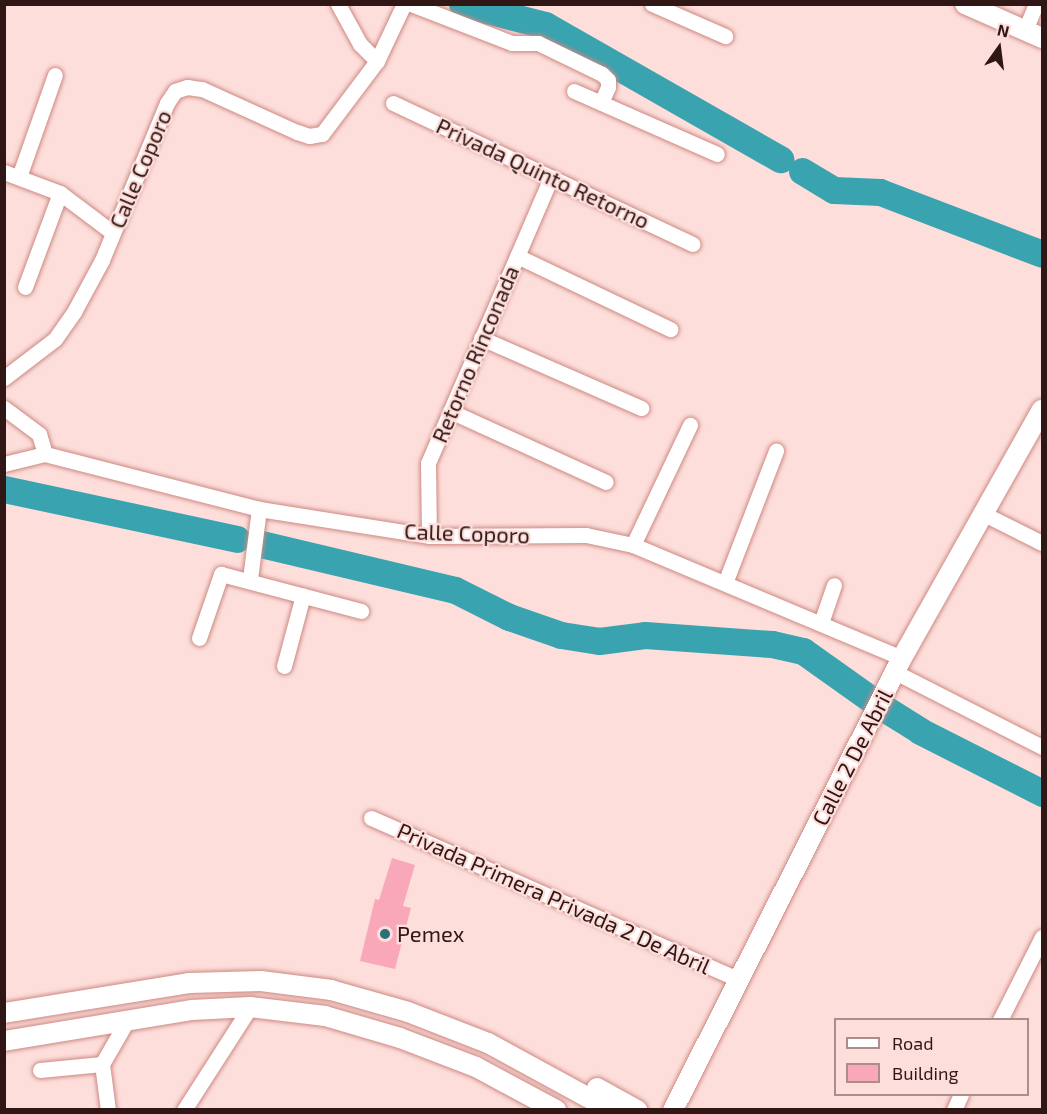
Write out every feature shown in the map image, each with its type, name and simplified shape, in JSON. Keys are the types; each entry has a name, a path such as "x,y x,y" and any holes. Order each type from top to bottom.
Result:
{"main road":[{"path":"965,4 1034,34"},
{"name":"Calle 2 De Abril","path":"673,1110 736,980 899,665 1042,410"},
{"path":"661,1110 708,1013 736,980"},
{"path":"4,1013 189,983 261,981 331,990 408,1012 581,1079 637,1110"},
{"path":"4,1041 128,1019 250,1007 326,1016 400,1038 476,1067 555,1110"},
{"path":"488,1043 611,1110"}],"street":[{"path":"338,4 360,44 377,62"},
{"name":"Calle Coporo","path":"4,378 55,339 75,310 113,233 166,103 175,91 187,87 201,89 309,136 322,134 377,62 404,4"},
{"path":"411,4 512,43 538,43 608,80 601,103"},
{"path":"652,4 725,36"},
{"path":"1034,34 1036,4"},
{"path":"56,75 12,174 60,193 113,233"},
{"path":"574,90 717,154"},
{"name":"Privada Quinto Retorno","path":"393,103 693,244"},
{"name":"Retorno Rinconada","path":"429,536 427,471 450,411 551,177"},
{"path":"25,286 60,193"},
{"path":"517,255 670,329"},
{"path":"481,338 641,408"},
{"path":"4,408 39,434 45,454 4,464"},
{"path":"450,411 606,482"},
{"path":"633,545 690,425"},
{"path":"725,584 776,451"},
{"name":"Calle Coporo","path":"45,454 259,509 429,536 586,534 633,545 821,623 1042,747"},
{"path":"250,579 259,509"},
{"path":"984,514 1042,543"},
{"path":"199,638 221,574 250,579 361,611"},
{"path":"821,623 834,585"},
{"path":"284,666 303,595"},
{"name":"Privada Primera Privada 2 De Abril","path":"371,818 736,980"},
{"path":"1001,1018 1042,937"},
{"path":"184,1110 250,1007"},
{"path":"108,1110 102,1064 128,1019"},
{"path":"40,1070 102,1064"},
{"path":"954,1110 961,1096"}],"building":[{"name":"Pemex","path":"392,858 415,865 403,906 411,908 395,969 360,961 375,899 379,900"}],"waterway":[{"path":"462,4 545,25 780,159"},
{"path":"802,171 834,190 880,192 1042,254"},
{"path":"4,489 237,539"},
{"path":"261,544 455,590 509,617 561,635 599,641 645,635 772,644 803,651 872,700"},
{"path":"887,710 920,731 1042,793"}],"place":[{"name":"Pemex","path":"385,934"}]}
